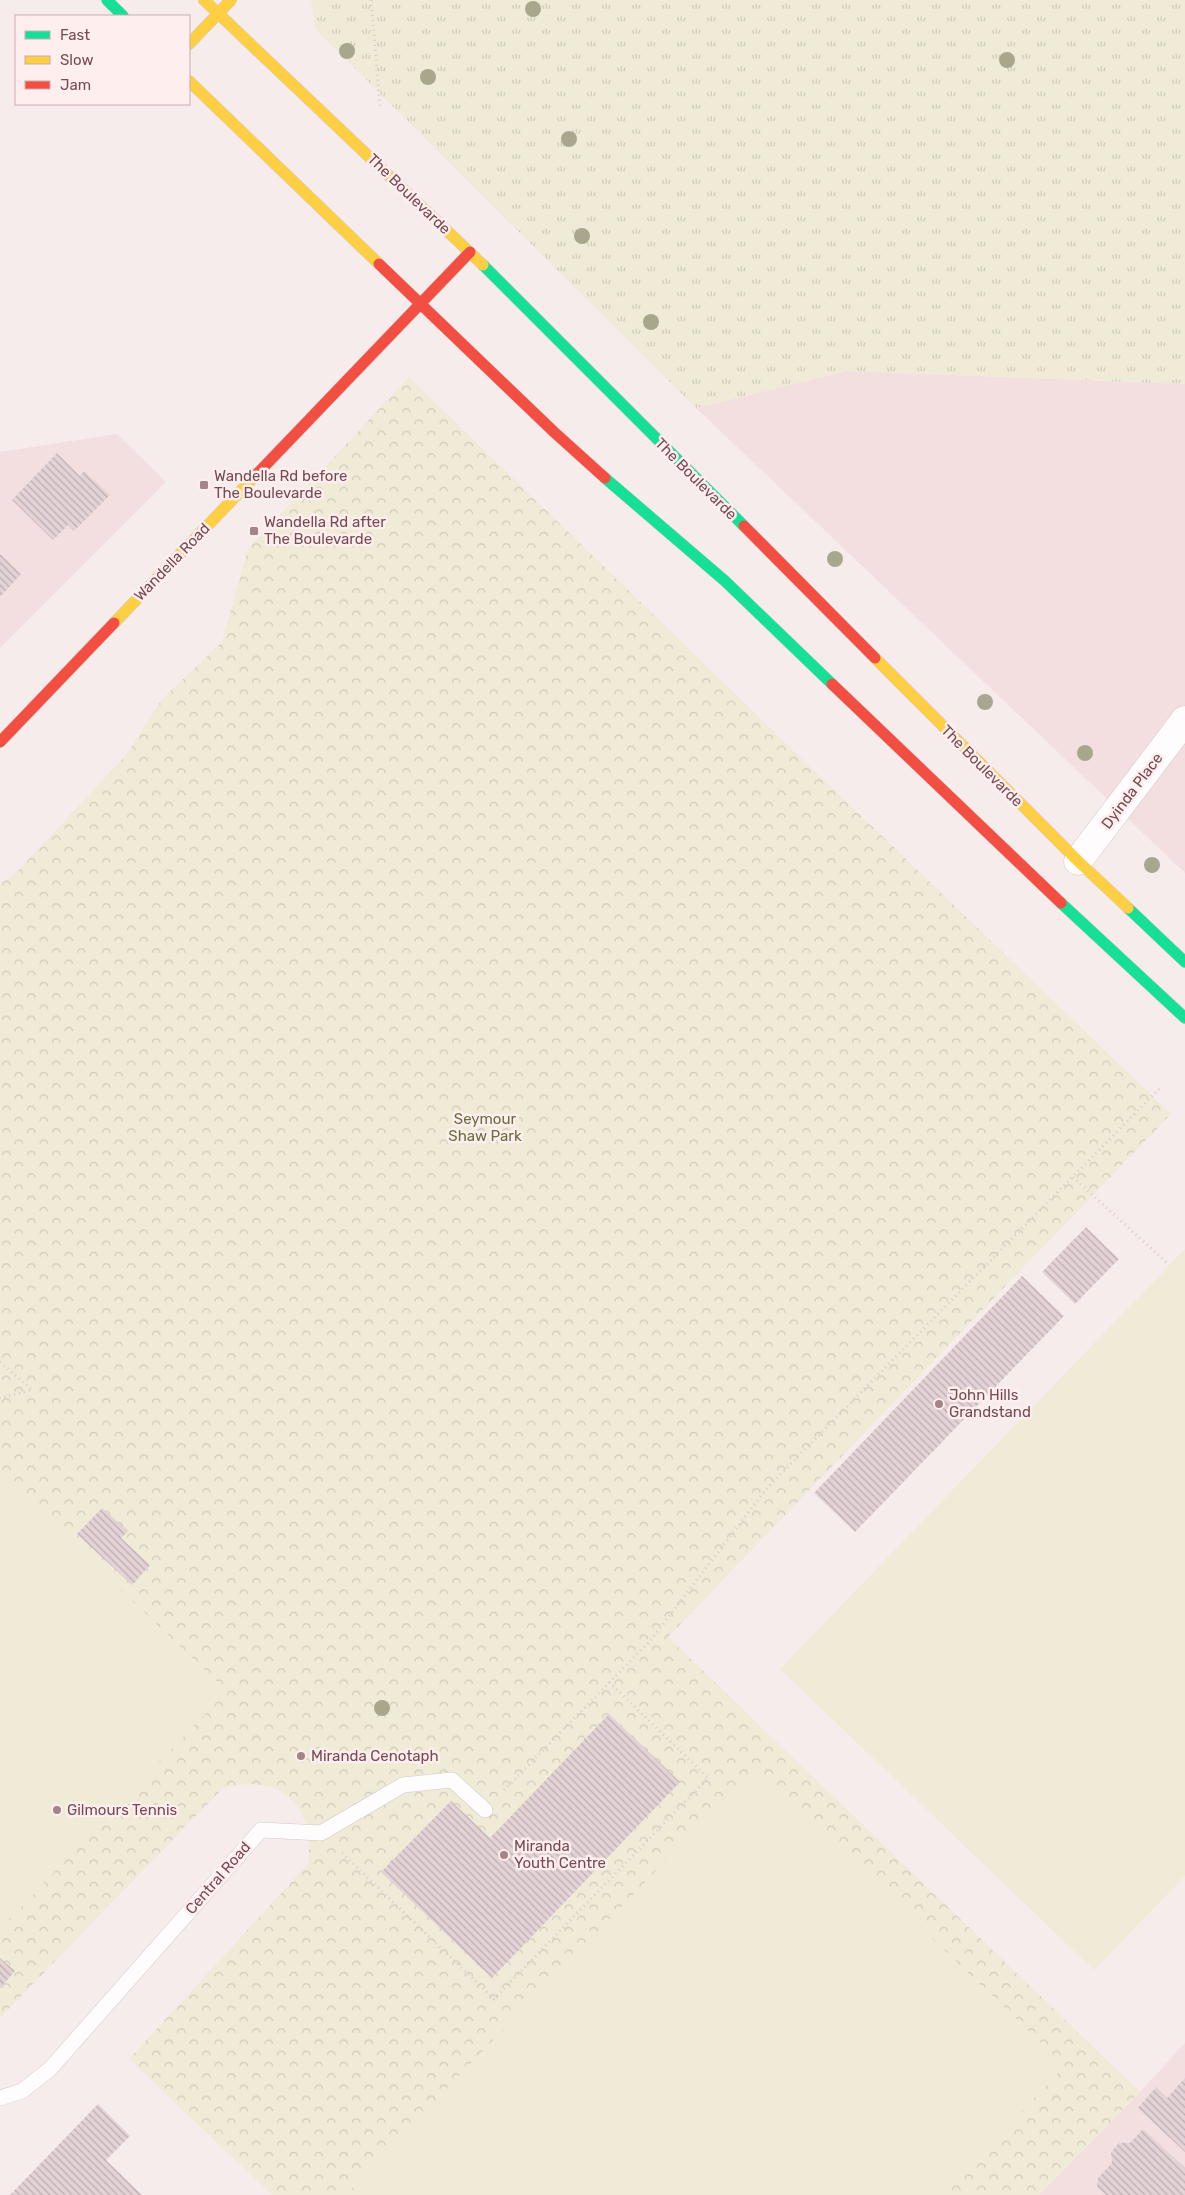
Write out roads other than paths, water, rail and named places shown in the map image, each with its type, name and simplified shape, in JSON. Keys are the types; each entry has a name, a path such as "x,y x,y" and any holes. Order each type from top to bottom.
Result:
{"main road":[{"path":"106,0 122,15"},
{"name":"The Boulevarde","path":"204,0 470,252 1078,861 1185,962"},
{"path":"190,43 231,0"},
{"path":"190,82 419,304 605,478 725,581 1043,886 1185,1018"},
{"name":"Wandella Road","path":"0,742 470,252"}],"street":[{"name":"Dyinda Place","path":"1078,861 1185,720"}],"lane":[{"name":"Central Road","path":"0,2098 22,2091 50,2069 261,1830 320,1833 403,1786 452,1780 485,1810"}],"place":[{"name":"Wandella Rd before The Boulevarde","path":"204,485"},
{"name":"Wandella Rd after The Boulevarde","path":"254,531"},
{"name":"John Hills Grandstand","path":"939,1404"},
{"name":"Miranda Cenotaph","path":"301,1756"},
{"name":"Gilmours Tennis","path":"57,1810"},
{"name":"Miranda Youth Centre","path":"504,1855"}],"park label":[{"name":"Seymour Shaw Park","path":"485,1128"}]}
